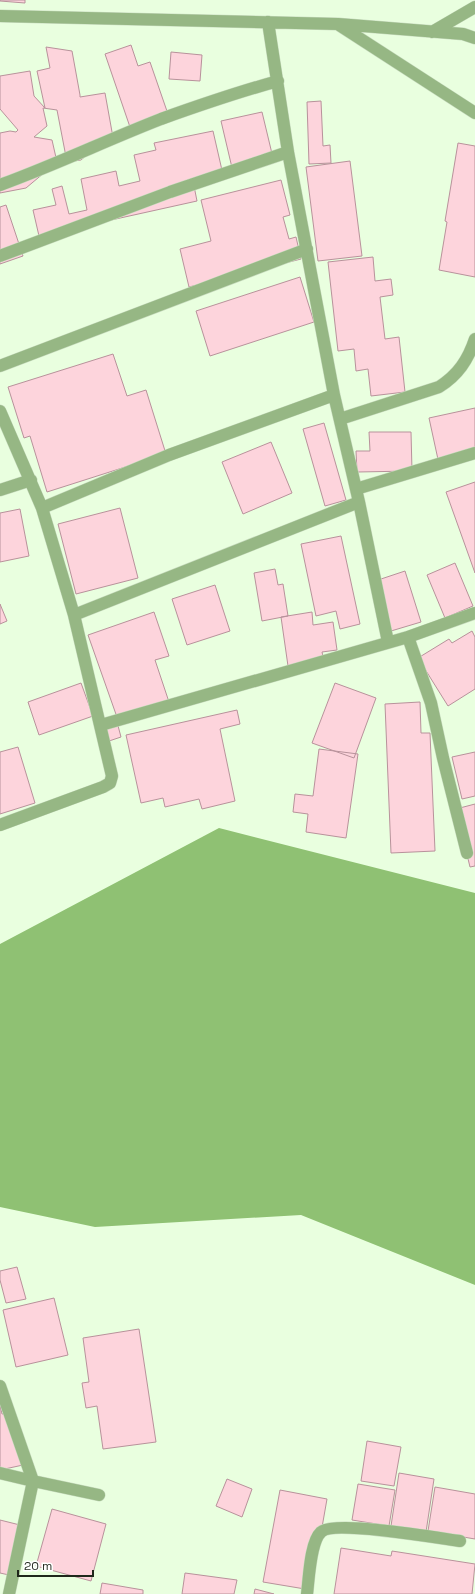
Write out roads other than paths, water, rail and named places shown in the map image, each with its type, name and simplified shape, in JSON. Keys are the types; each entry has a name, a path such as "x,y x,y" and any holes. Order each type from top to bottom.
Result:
{"street":[{"path":"432,32 475,7"},
{"path":"0,16 338,24 463,34 475,38"},
{"path":"268,22 288,152 334,395 359,502 388,642"},
{"path":"338,24 475,113"},
{"path":"0,185 39,171 160,120 227,95 278,81"},
{"path":"0,256 170,192 288,152"},
{"path":"0,366 306,249"},
{"path":"340,419 439,387 450,380 469,356 475,339"},
{"path":"42,508 169,455 334,395"},
{"path":"0,411 42,508 74,615 112,776 110,782 104,787 0,825"},
{"path":"356,489 475,453"},
{"path":"0,490 31,480"},
{"path":"74,615 359,502"},
{"path":"101,725 408,637 475,613"},
{"path":"408,637 431,703 467,853"},
{"path":"0,1386 32,1481 9,1594"},
{"path":"0,1473 99,1494"},
{"path":"307,1594 313,1547 321,1531 328,1528 355,1527 460,1541"}]}
